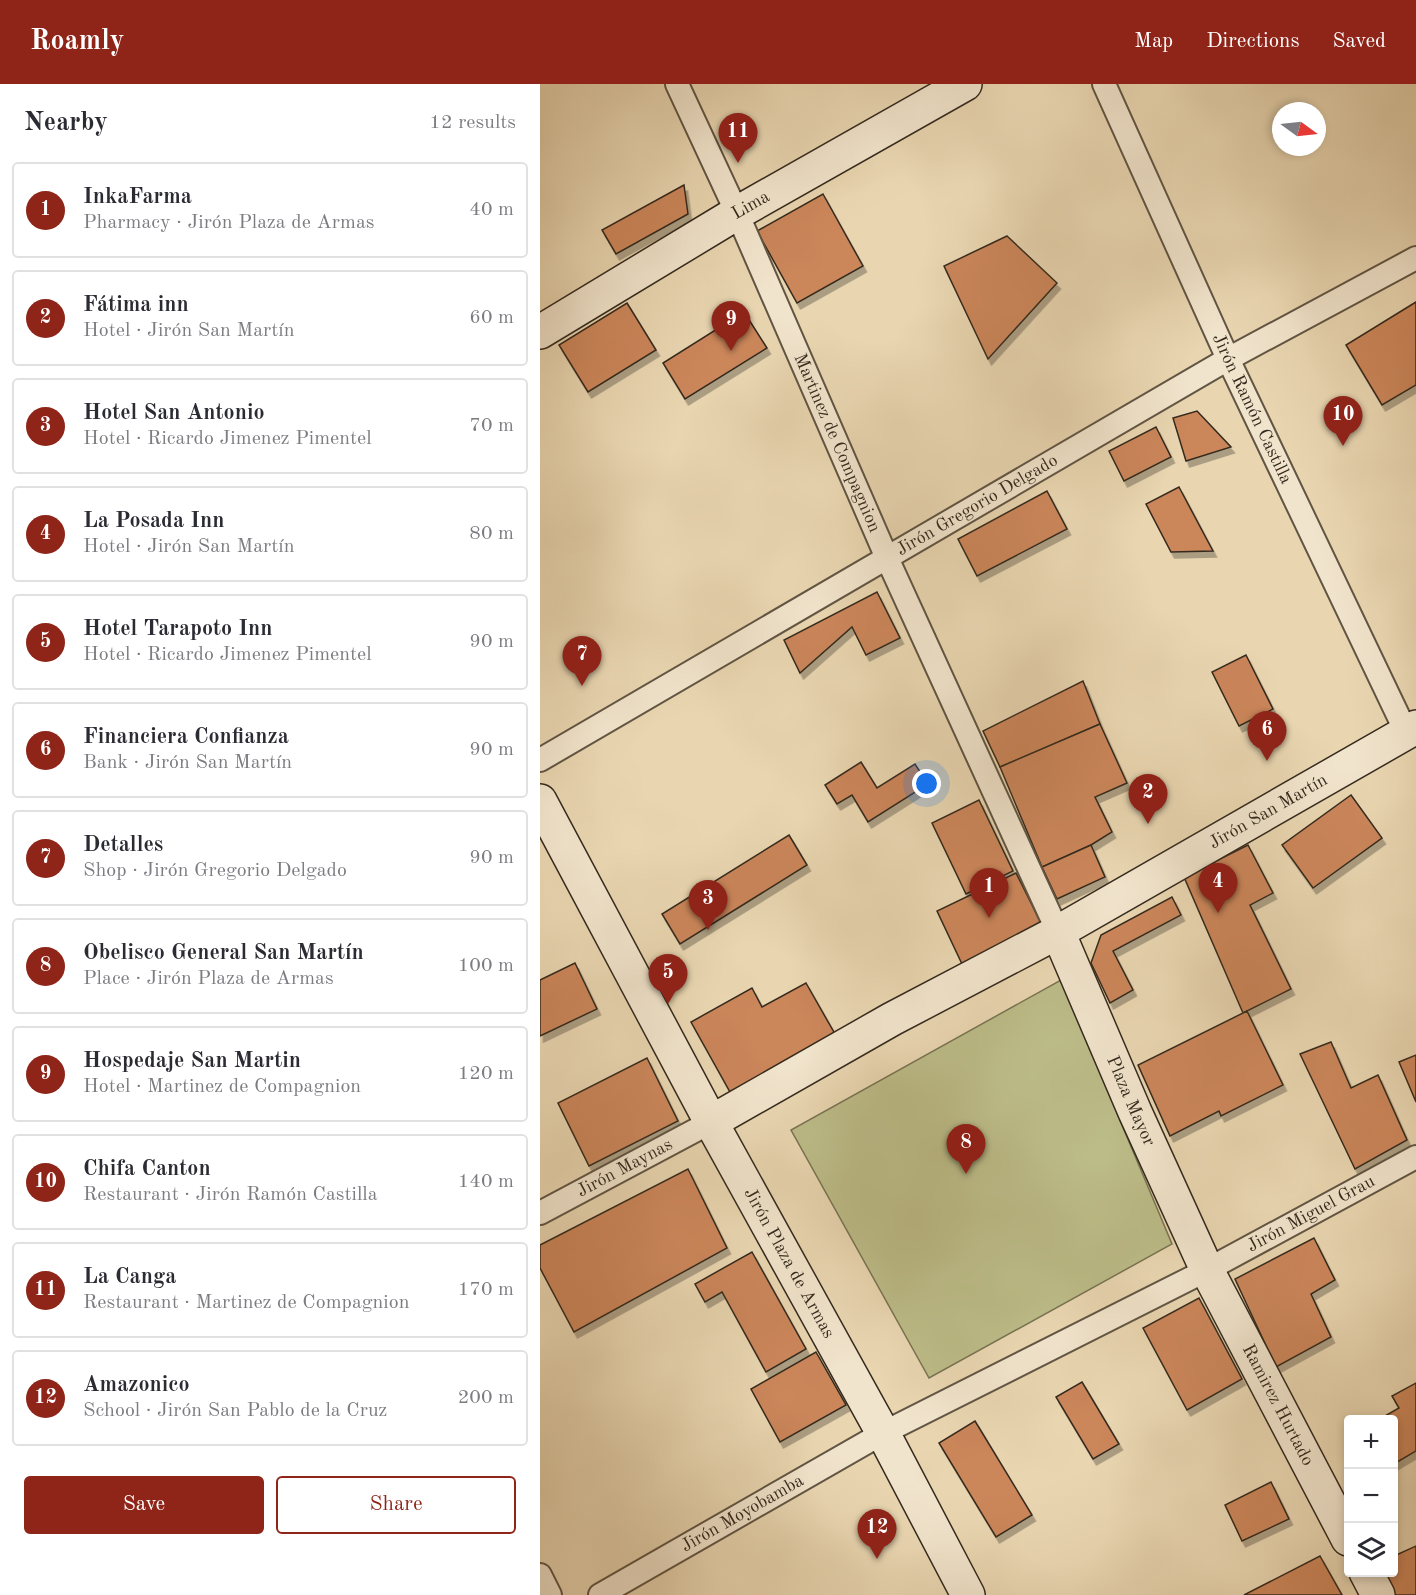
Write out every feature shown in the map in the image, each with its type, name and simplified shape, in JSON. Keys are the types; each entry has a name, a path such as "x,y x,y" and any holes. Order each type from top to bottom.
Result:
{"street":[{"name":"Martinez de Compagnion","path":"677,84 737,213 887,558 1058,932"},
{"name":"Lima","path":"540,332 737,213 965,84"},
{"name":"Jirón Ramón Castilla","path":"1104,84 1228,359 1413,738"},
{"name":"Jirón Gregorio Delgado","path":"540,760 1228,359 1416,258"},
{"name":"Jirón San Martín","path":"1058,932 1413,738"},
{"name":"Jirón Plaza de Armas","path":"540,801 711,1122 883,1433 968,1595"},
{"path":"711,1122 892,1019 1058,932"},
{"name":"Plaza Mayor","path":"1058,932 1135,1112 1207,1270"},
{"name":"Jirón Maynas","path":"540,1213 711,1122"},
{"name":"Jirón Miguel Grau","path":"1207,1270 1416,1156"},
{"path":"883,1433 1207,1270"},
{"name":"Ramirez Hurtado","path":"1207,1270 1344,1531"},
{"name":"Jirón Moyobamba","path":"600,1595 883,1433"},
{"path":"540,1575 550,1595"},
{"path":"1369,1577 1378,1595"}],"green space":[{"path":"1061,980 1172,1244 929,1378 791,1130"}],"building":[{"path":"684,185 688,214 616,254 602,230"},
{"path":"823,194 863,266 797,303 757,231"},
{"path":"1007,236 1057,283 988,359 944,266"},
{"path":"1416,302 1416,385 1382,405 1346,345"},
{"path":"627,303 656,350 588,392 559,345"},
{"path":"744,312 767,348 685,399 663,363"},
{"path":"1197,411 1231,447 1186,461 1173,418"},
{"path":"1156,427 1171,457 1124,481 1109,451"},
{"path":"1179,487 1213,551 1171,552 1146,504"},
{"path":"1047,491 1067,529 977,576 958,539"},
{"path":"877,592 900,638 866,655 852,627 800,673 784,640"},
{"path":"1246,655 1273,709 1239,726 1212,672"},
{"path":"1083,681 1100,724 1000,767 983,731"},
{"path":"1100,724 1127,783 1095,797 1112,832 1091,845 1042,867 1000,767"},
{"path":"861,762 877,788 915,764 928,784 868,822 852,795 837,804 825,785"},
{"path":"1351,795 1382,838 1313,888 1282,845"},
{"path":"979,800 1013,871 966,894 932,823"},
{"path":"789,835 807,865 680,944 662,914"},
{"path":"1091,845 1105,877 1057,899 1042,867"},
{"path":"1248,845 1273,893 1250,905 1291,989 1243,1013 1184,877"},
{"path":"1016,873 1042,925 962,964 937,911"},
{"path":"1172,897 1181,915 1113,951 1133,990 1110,1003 1091,963 1101,935"},
{"path":"575,963 597,1009 540,1036 540,980"},
{"path":"806,983 835,1034 730,1092 691,1022 752,988 762,1007"},
{"path":"1247,1011 1283,1085 1221,1116 1219,1111 1170,1136 1138,1065"},
{"path":"1331,1042 1351,1088 1378,1075 1407,1140 1355,1169 1300,1054"},
{"path":"1416,1055 1416,1102 1399,1062"},
{"path":"647,1058 678,1121 589,1166 558,1103"},
{"path":"688,1169 727,1248 574,1332 540,1268 540,1245"},
{"path":"1314,1238 1335,1280 1311,1294 1331,1337 1276,1367 1235,1279"},
{"path":"752,1252 806,1349 766,1372 722,1292 705,1302 695,1284"},
{"path":"1199,1298 1242,1379 1187,1410 1143,1328"},
{"path":"816,1352 846,1405 780,1442 751,1389"},
{"path":"1082,1382 1119,1444 1093,1459 1056,1397"},
{"path":"1416,1383 1416,1451 1398,1462 1398,1415 1387,1415 1399,1408 1392,1396"},
{"path":"975,1421 1032,1515 996,1537 939,1443"},
{"path":"1271,1482 1289,1519 1242,1541 1225,1505"},
{"path":"1416,1546 1416,1595 1394,1595 1386,1577 1398,1577 1398,1554"},
{"path":"1320,1556 1342,1595 1244,1595"}],"place":[{"name":"La Canga","path":"738,163"},
{"name":"Hospedaje San Martin","path":"731,351"},
{"name":"Chifa Canton","path":"1343,446"},
{"name":"Detalles","path":"582,686"},
{"name":"Financiera Confianza","path":"1267,761"},
{"name":"Fátima inn","path":"1148,824"},
{"name":"La Posada Inn","path":"1218,913"},
{"name":"InkaFarma","path":"989,918"},
{"name":"Hotel San Antonio","path":"708,930"},
{"name":"Hotel Tarapoto Inn","path":"668,1004"},
{"name":"Obelisco General San Martín","path":"966,1174"},
{"name":"Amazonico","path":"877,1559"}]}
